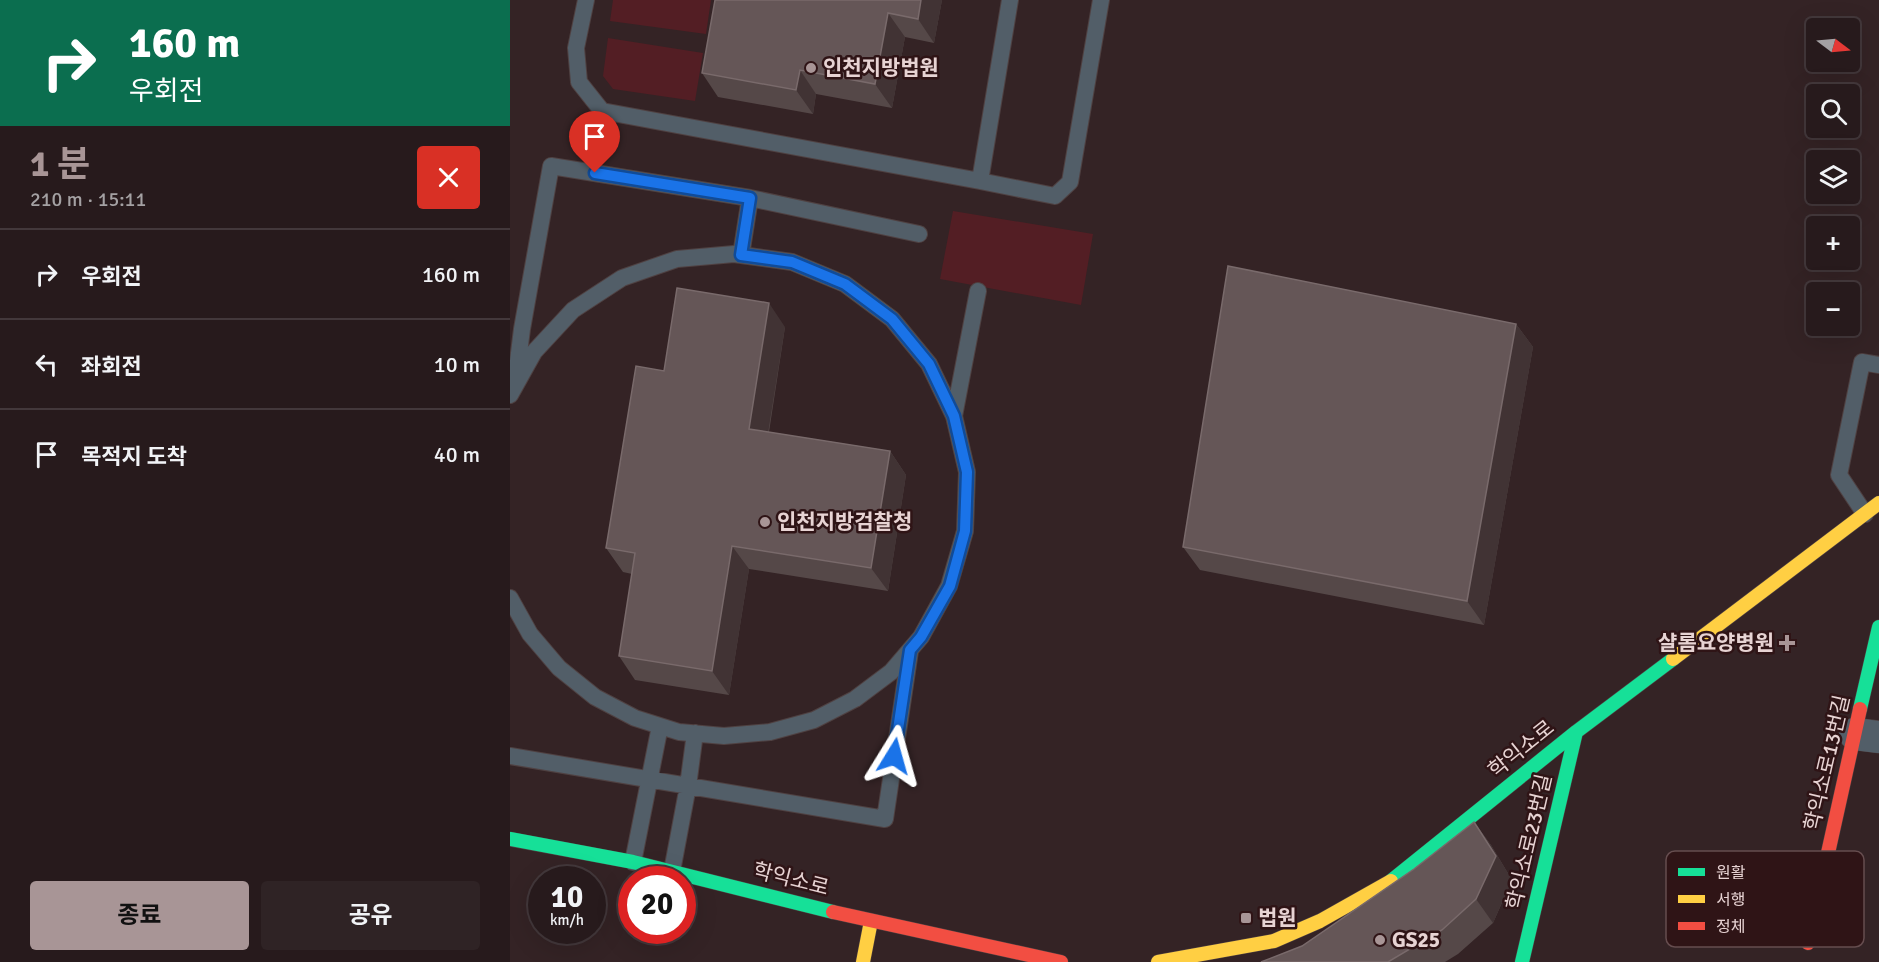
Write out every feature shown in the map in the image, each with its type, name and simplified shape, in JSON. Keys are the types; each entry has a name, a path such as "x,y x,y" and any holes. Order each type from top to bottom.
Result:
{"street":[{"name":"학익소로","path":"1158,962 1274,941 1320,921 1397,877 1576,732 1879,503"},
{"name":"학익소로13번길","path":"1835,851 1867,736 1879,627"},
{"name":"학익소로23번길","path":"1522,962 1576,732"},
{"name":"학익소로","path":"510,839 650,866"},
{"name":"학익소로","path":"696,877 871,921 1061,962"},
{"path":"863,962 871,921"}],"lane":[{"path":"586,0 576,48 579,82 602,111 1055,196 1070,182 1101,0"},
{"path":"980,181 1010,0"},
{"path":"512,390 551,166 750,198 919,234"},
{"path":"741,255 750,198"},
{"path":"510,598 530,633 559,668 595,697 635,718 679,732 724,736 770,732 814,720 855,699 891,672 921,637 950,586 965,531 967,472 954,416 929,364 892,319 845,284 792,262 735,254 677,259 622,278 573,310 534,352 512,390"},
{"path":"954,416 978,291"},
{"path":"1865,514 1839,475 1862,362 1879,365"},
{"path":"510,756 885,819 910,650"},
{"path":"633,862 660,726"},
{"path":"673,866 695,733"}],"shaded area":[{"path":"613,0 711,0 706,34 610,21"},
{"path":"608,38 703,53 695,101 613,89 603,76"},
{"path":"953,211 1093,234 1081,305 940,279"}],"building":[{"name":"인천지방법원","path":"715,0 921,0 918,19 888,13 875,84 800,70 796,90 702,73"},
{"path":"1228,266 1516,324 1467,601 1183,547"},
{"name":"인천지방검찰청","path":"677,288 769,303 749,429 890,451 871,568 732,546 712,671 619,656 635,553 606,548 636,366 664,371"},
{"path":"1474,822 1496,856 1476,899 1442,930 1388,962 1261,962 1302,946 1414,869"}],"traffic: fast":[{"path":"1860,709 1879,627"},
{"path":"1391,881 1576,732 1673,659"},
{"path":"1522,962 1576,732"},
{"path":"510,839 633,862 833,912"}],"traffic: slow":[{"path":"1673,659 1879,503"},
{"path":"1158,962 1274,941 1320,921 1391,881"},
{"path":"863,962 871,921"}],"traffic: jam":[{"path":"1828,851 1860,709"},
{"path":"833,912 1061,962"}],"place":[{"name":"인천지방법원","path":"811,68"},
{"name":"인천지방검찰청","path":"765,522"},
{"name":"샬롬요양병원","path":"1787,643"},
{"name":"법원","path":"1246,918"},
{"name":"GS25","path":"1380,940"}],"route":[{"path":"595,173 750,198 741,255 792,262 845,284 892,319 929,364 954,416 967,472 965,531 950,586 921,637 910,650 894,756"}]}
